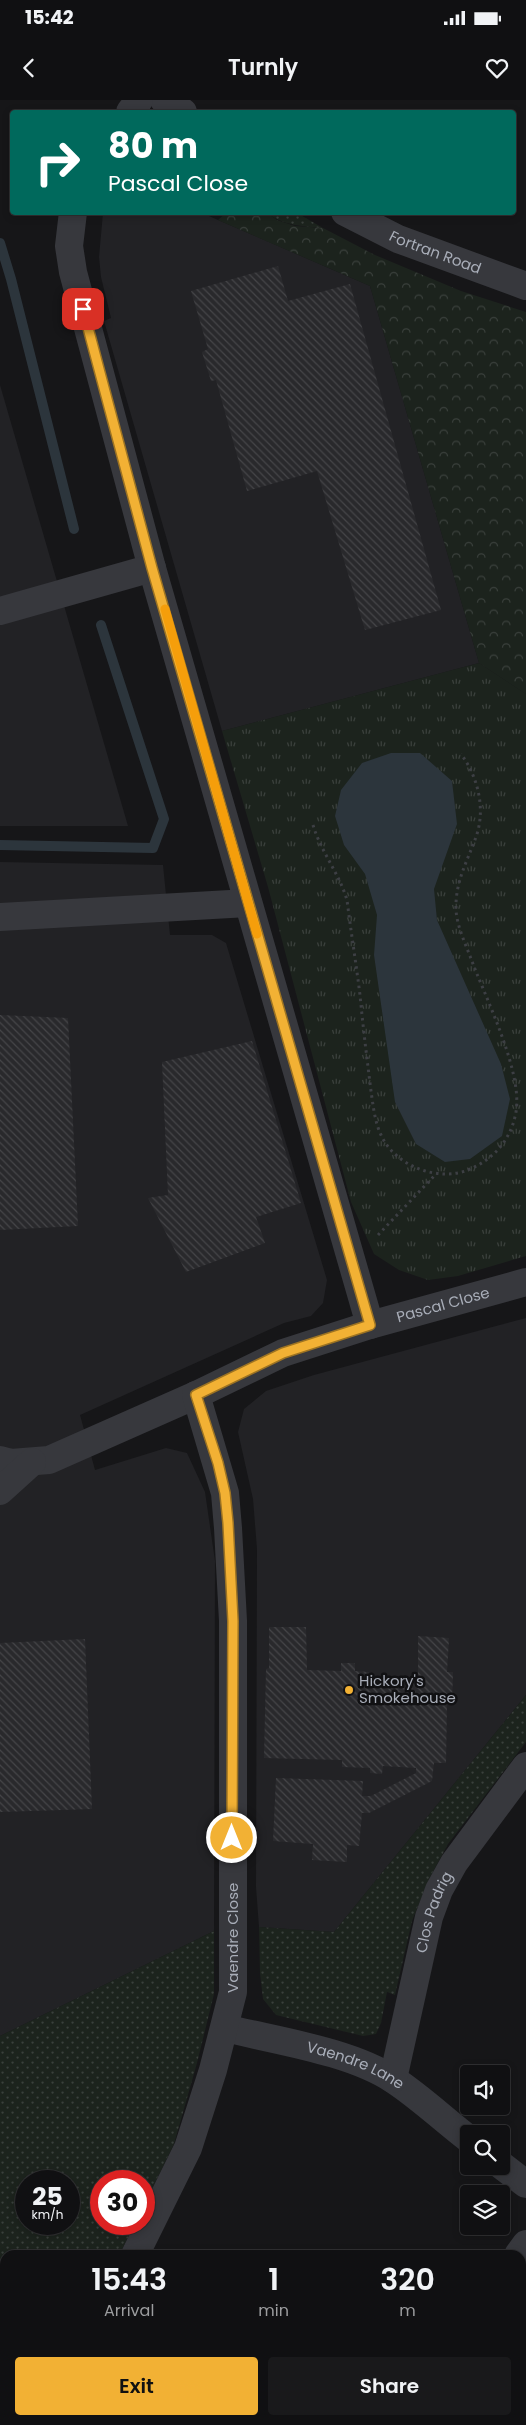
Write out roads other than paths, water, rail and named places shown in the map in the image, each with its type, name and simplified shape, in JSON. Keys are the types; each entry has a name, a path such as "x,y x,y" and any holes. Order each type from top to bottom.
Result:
{"street":[{"path":"164,100 180,110"},
{"path":"73,215 69,246 73,272 152,568 370,1325"},
{"name":"Fortran Road","path":"351,215 398,239 526,286"},
{"path":"0,611 152,568"},
{"path":"0,916 248,903"},
{"name":"Pascal Close","path":"0,1460 11,1463 49,1460 196,1395 283,1353 370,1325 526,1282"},
{"name":"Vaendre Close","path":"137,2250 188,2148 226,2028 233,1992 233,1621 225,1493 196,1395"},
{"path":"0,1490 32,1462"},
{"name":"Clos Padrig","path":"393,2079 429,1917 439,1890 454,1863 526,1766"},
{"name":"Vaendre Lane","path":"226,2028 339,2056 393,2079 460,2132"},
{"path":"510,2172 526,2184"}],"waterway":[{"path":"0,243 11,279 74,529"},
{"path":"0,845 153,848 164,819 101,625"}],"place":[{"name":"Hickory's Smokehouse","path":"349,1690"}]}
